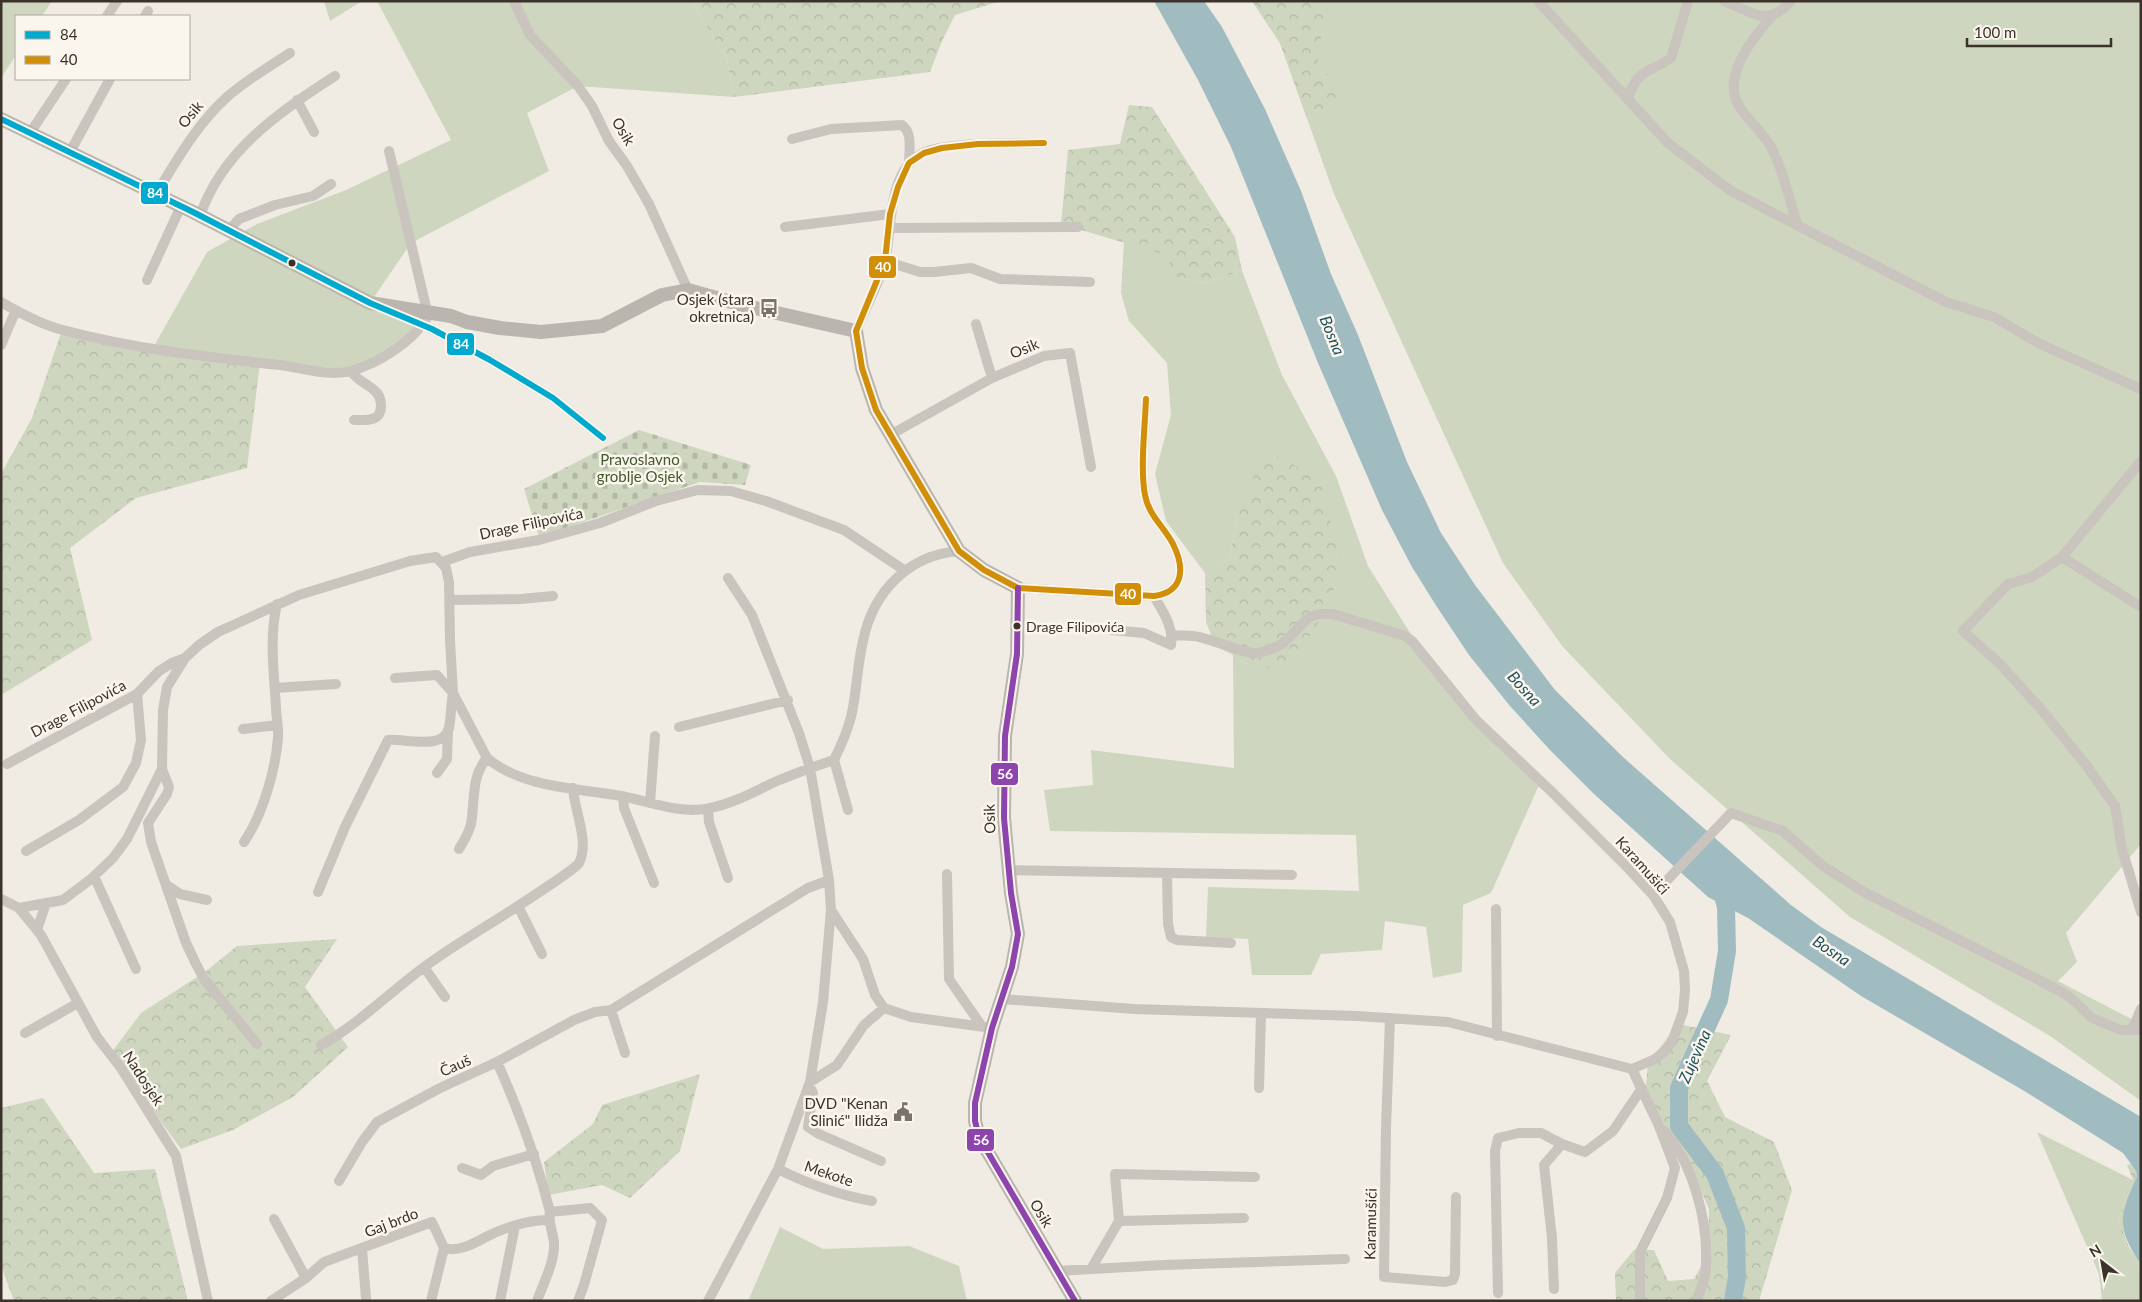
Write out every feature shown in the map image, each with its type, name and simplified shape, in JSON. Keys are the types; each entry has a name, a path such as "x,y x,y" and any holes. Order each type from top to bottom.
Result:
{"main road":[{"path":"1,119 181,206 370,303 429,311 468,322 500,328 542,332 602,326 662,295 688,290 742,305 856,331 862,368 868,389 890,435 959,551 984,570 1018,588"},
{"name":"Osik","path":"1018,588 1017,654 1005,736 1004,818 1008,870 1018,934 1012,967 1002,999 987,1027 975,1103 975,1121 979,1137 1075,1301"}],"street":[{"path":"108,15 117,1"},
{"name":"Osik","path":"514,1 530,35 578,86 592,106 609,141 627,166 649,204 688,290"},
{"path":"1538,1 1668,143 1731,191 1946,302 1994,317 2040,344 2141,389"},
{"path":"1628,99 1632,85 1640,75 1647,69 1671,58 1688,1"},
{"path":"1724,1 1762,16 1772,16"},
{"path":"1791,1 1772,16 1754,37 1734,80 1734,98 1773,150 1797,224"},
{"name":"Osik","path":"156,194 203,121 227,97 252,77 290,53"},
{"path":"200,216 204,204 222,170 243,146 298,100 335,76"},
{"path":"30,133 65,80"},
{"path":"70,152 109,80"},
{"path":"298,100 314,132"},
{"path":"792,139 831,129 902,125 909,134 909,163 898,187 890,214 885,261 856,331"},
{"path":"909,163 924,153 942,148 978,144 1044,143"},
{"path":"1,302 62,330 179,354 292,366 332,374 351,371 396,349 420,328 429,311 389,151"},
{"path":"229,230 239,218 275,205 313,196 331,184"},
{"path":"147,280 181,206"},
{"path":"785,227 890,214"},
{"path":"889,228 1078,227"},
{"path":"885,261 920,272 971,268 1000,279 1090,282"},
{"path":"370,303 432,329 490,360 552,398 603,438"},
{"path":"1,345 16,310"},
{"path":"976,324 992,378"},
{"name":"Osik","path":"890,435 992,378 1044,356 1070,353 1091,467"},
{"path":"351,371 354,376 376,391 381,402 381,412 376,418 354,420"},
{"path":"1018,588 1154,596 1166,594 1174,590 1180,576 1180,567 1173,544 1151,512 1145,495 1146,399"},
{"path":"2141,462 2062,557 2032,577 2008,584 1963,631 1999,663 2040,708 2086,765 2115,806 2122,849 2141,912"},
{"name":"Drage Filipovića","path":"257,1044 204,979 186,943 168,886 151,842 148,823 167,794 169,787 162,769 163,710 167,687 185,658 199,645 218,632 277,604 323,587 410,561 436,557 442,562 470,552 557,535 600,523 656,501 698,490 731,491 766,500 844,530 904,570"},
{"path":"848,810 834,760 846,735 851,716 863,640 871,615 897,576 904,570 944,552 959,551"},
{"path":"2062,557 2141,607"},
{"path":"437,772 447,759 450,707 453,693 450,600 446,568 442,562"},
{"path":"708,1301 778,1169 809,1083 823,1002 831,910 810,768 788,700 752,615 728,578"},
{"path":"450,600 521,599 553,596"},
{"path":"1110,630 1144,634 1171,645 1172,635 1170,626 1154,596"},
{"path":"244,842 254,827 269,784 278,738 273,619 277,604"},
{"name":"Karamušići","path":"1172,635 1198,637 1247,653 1256,653 1283,644 1302,622 1323,613 1333,614 1405,636 1412,641 1476,720 1553,793 1653,895 1670,922 1680,951 1684,971 1683,1012 1672,1042 1664,1052 1656,1059 1632,1068"},
{"name":"Drage Filipovića","path":"7,764 137,694 159,671 185,658"},
{"path":"395,678 436,675 441,677 453,693 487,758 517,775 542,783 623,796 680,808 708,809 743,798 810,768 834,760"},
{"path":"275,688 336,684"},
{"path":"26,851 79,820 123,787 136,763 141,740 137,694"},
{"path":"679,726 788,700"},
{"path":"244,729 277,725"},
{"path":"318,892 345,827 388,740 428,742 444,736 448,730"},
{"path":"650,802 655,736"},
{"path":"459,849 469,831 474,787 483,762 487,758"},
{"name":"Drage Filipovića","path":"19,908 63,900 94,876 113,858 127,839 162,769"},
{"path":"321,1045 339,1036 424,967 518,906 572,869 579,862 582,831 575,809 572,788"},
{"path":"623,796 624,808 654,883"},
{"path":"708,809 709,822 728,878"},
{"path":"1653,895 1731,813 1783,831 1824,866 1864,892 1986,951 2070,997 2092,1018 2121,1030 2136,1030 2141,1009"},
{"path":"1008,870 1292,875"},
{"path":"1167,873 1168,924 1171,937 1177,940 1231,942"},
{"path":"947,874 949,979 987,1027"},
{"path":"94,876 136,969"},
{"name":"Čauš","path":"338,1181 377,1122 440,1088 498,1062 574,1020 595,1012 611,1010 808,888 828,880"},
{"path":"168,886 180,894 207,900"},
{"name":"Nadosjek","path":"1,899 19,908 38,930 97,1037 121,1068 176,1156 208,1301"},
{"path":"38,930 46,903"},
{"path":"518,906 542,954"},
{"path":"1496,909 1497,1036"},
{"path":"831,910 864,959 875,995 884,1008 928,1020 987,1027"},
{"path":"424,967 444,997"},
{"path":"1002,999 1134,1009 1390,1018 1448,1022 1497,1036 1632,1068 1659,1126 1675,1168 1667,1198 1640,1252 1640,1301"},
{"path":"25,1033 78,1004"},
{"path":"809,1083 837,1065 864,1025 884,1008"},
{"path":"611,1010 625,1054"},
{"path":"1259,1088 1261,1014"},
{"name":"Karamušići","path":"1390,1018 1384,1277 1445,1282 1453,1280 1455,1274 1456,1197"},
{"path":"498,1062 520,1114 534,1154 554,1245 548,1272 536,1301"},
{"name":"Mekote","path":"809,1083 813,1093 808,1127 819,1134 881,1161"},
{"path":"1498,1293 1496,1142 1503,1136 1531,1132 1541,1133 1562,1144 1585,1152 1613,1131 1642,1088"},
{"path":"1659,1126 1675,1142 1684,1158 1705,1233 1706,1266 1696,1301"},
{"path":"1554,1289 1548,1186 1543,1170 1544,1165 1562,1144"},
{"path":"462,1168 481,1175 493,1166 534,1154"},
{"name":"Mekote","path":"778,1169 835,1193 872,1201"},
{"path":"1091,1269 1119,1221 1115,1174 1255,1177"},
{"path":"431,1301 444,1248 456,1249 467,1246 491,1234 515,1226 549,1216 590,1208 602,1220 578,1301"},
{"path":"1119,1221 1244,1218"},
{"path":"274,1219 306,1278"},
{"name":"Gaj brdo","path":"271,1301 306,1278 324,1262 432,1222 444,1248"},
{"path":"500,1301 515,1226"},
{"name":"Gaj brdo","path":"362,1249 366,1298"},
{"path":"1057,1271 1345,1259"}],"green space":[{"path":"1,1 52,1 43,15 15,15 15,57 1,78"},
{"path":"324,1 362,1 330,21"},
{"path":"377,1 692,1 727,60 734,97 578,86 527,113 549,171 411,243 370,303 420,328 396,349 351,371 153,348 207,252 257,224 346,190 451,140"},
{"path":"692,1 1001,1 955,15 930,72 734,97 727,60"},
{"path":"1252,1 2141,1 2141,844 2066,933 2077,962 2058,981 2141,1024 2141,1101 2050,1036 1850,917 1670,759 1563,647 1503,563 1334,194 1280,43"},
{"path":"1252,1 1325,1 1318,64 1351,99 1306,116 1280,43"},
{"path":"1129,105 1152,107 1235,237 1242,271 1203,283 1170,276 1169,256 1061,224 1068,150 1120,144"},
{"path":"1124,242 1170,256 1170,276 1203,283 1242,271 1282,375 1336,476 1368,566 1414,639 1476,725 1539,785 1491,893 1463,905 1462,972 1433,978 1426,927 1385,921 1382,950 1321,954 1311,975 1252,975 1248,939 1206,937 1208,887 1359,891 1356,835 1050,831 1044,790 1093,785 1091,750 1234,768 1233,655 1259,670 1237,519 1229,559 1205,573 1166,521 1155,474 1171,415 1167,363 1129,321 1121,293"},
{"path":"62,330 260,363 247,468 136,498 70,548 92,640 1,695 1,474 32,418"},
{"name":"Pravoslavno groblje Osjek","path":"639,430 751,465 745,485 700,482 539,537 524,489"},
{"path":"1263,453 1286,459 1321,485 1342,567 1326,610 1302,648 1283,663 1259,670 1215,645 1206,622 1205,573 1229,559 1237,519"},
{"path":"337,939 305,987 348,1047 293,1097 233,1130 181,1149 111,1053 141,1013 205,972 237,946"},
{"path":"1678,1024 1731,1035 1707,1081 1725,1117 1774,1142 1792,1190 1759,1301 1616,1301 1615,1273 1634,1250 1654,1250 1668,1281 1694,1279 1708,1253 1709,1209 1687,1160 1645,1096 1648,1063"},
{"path":"700,1074 680,1151 630,1198 602,1185 549,1195 544,1162 593,1124 602,1105"},
{"path":"43,1098 94,1173 155,1169 188,1301 14,1301 1,1266 1,1108"},
{"path":"2037,1132 2133,1180 2118,1221 2126,1247 2141,1269 2141,1301 2102,1301 2099,1274"},
{"path":"2130,1164 2137,1171 2137,1176 2125,1210 2123,1227 2128,1245 2140,1262 2141,1269 2126,1247 2118,1221 2133,1180 2127,1165"},
{"path":"780,1227 823,1249 909,1246 959,1266 967,1301 748,1301"}],"water":[{"name":"Bosna","path":"1154,1 1204,1 1222,27 1265,109 1301,191 1331,274 1358,335 1407,462 1441,533 1475,585 1555,690 1624,758 1791,905 1821,927 2141,1117 2141,1264 2127,1240 2124,1230 2124,1211 2137,1176 2136,1171 2123,1153 2026,1092 1861,996 1748,918 1708,897 1594,794 1550,750 1510,706 1469,655 1412,567 1382,510 1318,363 1231,147 1198,80"}],"waterway":[{"name":"Zujevina","path":"1720,885 1726,907 1727,951 1719,1000 1679,1088 1679,1126 1715,1174 1736,1228 1737,1277 1733,1301"}],"transit line":[{"name":"84","path":"1,119 193,212 370,303 432,329 490,360 553,398 603,438"},
{"name":"40","path":"1044,143 978,144 942,148 924,153 909,163 898,187 890,214 885,261 856,331 862,368 876,410 959,551 984,570 1018,588 1154,596 1171,590 1179,578 1180,570 1177,553 1173,544 1149,508 1145,495 1143,460 1146,399"},
{"name":"56","path":"1018,588 1017,654 1005,736 1004,818 1011,893 1018,934 1012,967 992,1028 975,1103 975,1121 979,1137 1075,1301"}],"place":[{"name":"Osjek (stara okretnica)","path":"769,308"},
{"name":"Drage Filipovića","path":"1017,626"},
{"name":"DVD \"Kenan Slinić\" Ilidža","path":"903,1112"}]}
